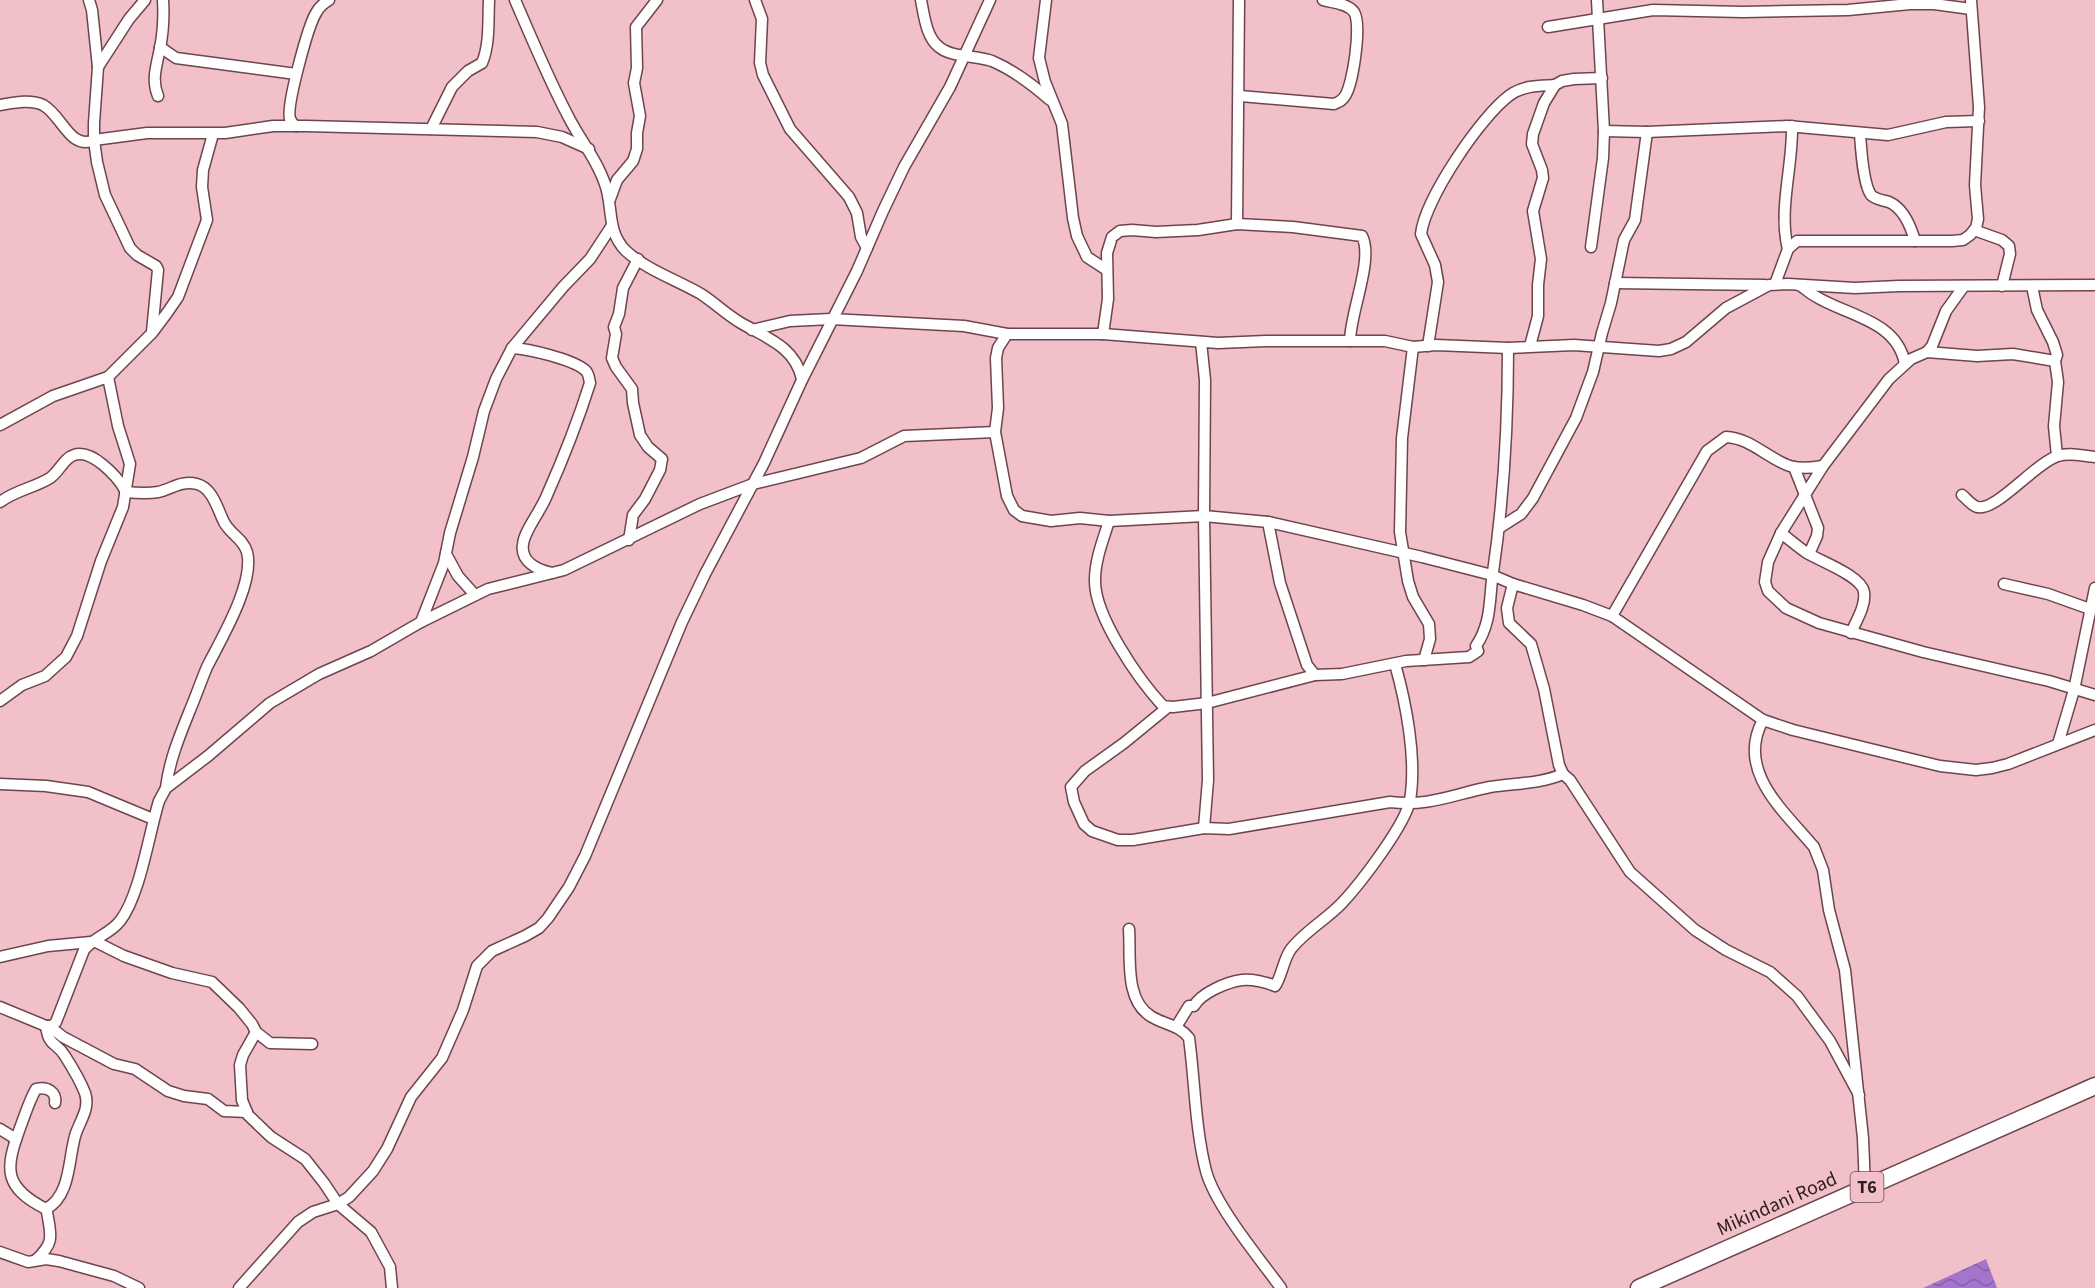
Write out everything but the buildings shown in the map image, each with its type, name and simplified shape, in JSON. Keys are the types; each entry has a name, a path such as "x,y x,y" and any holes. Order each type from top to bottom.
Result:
{"highway":[{"name":"Mikindani Road","path":"1640,1288 2095,1086"}],"street":[{"path":"89,0 98,67 94,123 97,162 105,195 122,234 130,248 146,261 154,264 158,270 152,333"},
{"path":"98,67 129,19 145,0"},
{"path":"158,96 154,87 154,75 160,47 163,0"},
{"path":"296,126 291,120 290,111 296,74 315,13 330,0"},
{"path":"431,129 452,87 459,78 482,63 486,49 489,0"},
{"path":"514,0 569,118 589,149 606,187 611,227 617,239 638,259 702,295 752,330 777,344 795,359 802,380"},
{"path":"609,202 617,180 633,161 638,149 637,133 640,116 634,83 637,68 636,27 657,0"},
{"path":"755,0 762,19 760,63 763,75 782,117 798,140 849,196 857,213 861,237 867,248"},
{"path":"921,0 927,26 939,47 965,56 989,60 1002,66 1053,102"},
{"path":"239,1288 297,1222 313,1212 338,1204 349,1197 380,1162 411,1097 442,1058 463,1010 477,966 492,951 538,928 548,918 569,887 585,856 682,622 753,484 831,319 858,271 904,167 939,110 990,0"},
{"path":"1046,0 1039,58 1045,82 1062,124 1077,236 1087,257 1107,270"},
{"path":"1237,224 1240,96 1239,0"},
{"path":"1240,96 1323,104 1334,104 1344,98 1349,88 1356,54 1358,22 1350,8 1323,0"},
{"path":"1591,247 1603,158 1604,131 1597,0"},
{"path":"752,330 790,321 831,319 964,326 1007,334 1103,334 1201,342 1350,341 1392,342 1413,347 1508,348 1574,345 1647,351 1671,349 1686,342 1726,308 1772,285 1788,249 1797,241 1938,242 1963,240 1974,230 1978,219 1975,185 1979,121 1971,4 1847,5 1743,12 1653,10 1548,27"},
{"path":"160,47 176,58 296,74"},
{"path":"1428,346 1438,282 1435,265 1421,234 1431,205 1455,162 1489,114 1511,94 1523,88 1555,85 1562,81 1602,78"},
{"path":"1530,346 1538,316 1541,259 1533,211 1543,175 1532,139 1544,103 1555,85"},
{"path":"0,105 32,102 43,105 77,141 88,143 94,140 147,133 213,134 273,126 296,126 537,132 562,137 589,149"},
{"path":"1604,131 1647,132 1792,126 1888,135 1946,122 1979,121"},
{"path":"1788,249 1785,210 1791,162 1792,126"},
{"path":"1499,528 1514,520 1528,507 1562,448 1576,418 1593,372 1624,240 1635,220 1647,132"},
{"path":"0,425 53,396 108,377 152,333 178,297 204,228 207,214 202,187 203,170 213,134"},
{"path":"1860,134 1862,160 1869,190 1875,198 1895,206 1911,227 1915,241"},
{"path":"1103,334 1108,299 1107,270 1110,240 1115,234 1122,231 1178,231 1237,224 1293,227 1362,236 1366,249 1360,288 1352,318 1350,341"},
{"path":"421,622 446,554 484,411 496,379 512,348 594,254 611,227"},
{"path":"1974,230 2001,240 2009,246 2010,254 2002,286"},
{"path":"629,540 633,515 645,499 660,470 662,459 643,441 633,403 632,389 613,361 616,334 614,327 619,314 621,295 638,259"},
{"path":"1615,283 1799,285 1855,288 2095,285"},
{"path":"1799,285 1816,297 1873,322 1886,331 1900,347 1905,364"},
{"path":"1926,352 1932,346 1946,311 1964,286"},
{"path":"2032,286 2037,310 2056,349 2058,382 2054,426 2057,456"},
{"path":"1007,334 998,348 996,357 998,408 995,432 1010,504 1018,513 1028,518 1051,521 1080,518 1109,521 1204,516 1268,522 1492,575 1612,616 1763,720 1820,737 1958,769 1976,770 2008,764 2095,730"},
{"path":"1201,342 1205,380 1204,516 1208,780 1204,828"},
{"path":"1413,347 1402,438 1400,532 1411,592 1429,624 1430,639 1424,660"},
{"path":"512,348 543,353 586,370 589,376 590,383 570,440 523,544 526,558 532,566 552,573"},
{"path":"1109,521 1096,566 1095,582 1101,611 1140,678 1164,706 1207,703 1315,675 1342,674 1424,660 1469,657 1478,651 1476,646 1486,630 1499,528 1504,487 1508,348"},
{"path":"2055,361 2013,354 1977,356 1926,352 1905,364 1889,379 1823,466 1780,533 1766,570 1765,582 1768,591 1797,615 1851,633 2049,681 2095,695"},
{"path":"0,701 22,685 45,676 66,657 77,636 101,561 123,507 130,464 118,426 108,377"},
{"path":"166,788 208,756 270,703 319,674 385,644 421,622 488,589 552,573 629,540 700,504 753,484 861,458 904,436 995,432"},
{"path":"1612,616 1699,464 1713,446 1726,437 1734,438 1794,467 1823,466"},
{"path":"0,502 15,492 53,476 71,456 76,454 83,454 105,466 117,477 125,491"},
{"path":"1962,495 1973,505 1984,507 1997,501 2034,470 2057,456 2068,454 2095,457"},
{"path":"1794,467 1818,528 1809,554"},
{"path":"48,1026 56,1022 58,1018 84,950 110,932 129,908 153,819 166,788 180,733 245,587 248,559 242,541 228,529 206,488 199,484 182,483 159,492 125,491"},
{"path":"1268,522 1280,583 1307,665 1315,675"},
{"path":"1780,533 1809,554 1834,565 1863,588 1862,606 1851,633"},
{"path":"446,554 458,576 475,595"},
{"path":"1513,584 1507,608 1509,623 1531,644 1542,681 1559,765 1563,774 1570,780 1630,872 1695,930 1726,950 1770,972 1797,996 1830,1041 1858,1095"},
{"path":"2004,584 2048,594 2090,609"},
{"path":"2058,744 2074,690 2095,588"},
{"path":"1176,1027 1189,1006 1194,1006 1197,1000 1221,987 1243,980 1269,983 1275,986 1289,952 1353,891 1378,859 1409,804 1411,785 1408,721 1395,664"},
{"path":"1168,707 1085,771 1071,787 1071,794 1087,827 1118,840 1145,839 1204,828 1229,829 1390,802 1409,804 1458,796 1488,788 1543,781 1563,774"},
{"path":"1763,720 1757,732 1755,744 1758,771 1775,802 1814,847 1823,870 1829,910 1845,970 1863,1138 1865,1188"},
{"path":"0,784 46,786 88,792 153,819"},
{"path":"1129,929 1131,984 1135,998 1149,1016 1183,1030 1189,1038 1207,1173 1218,1197 1235,1224 1281,1288"},
{"path":"0,957 48,946 93,942 172,973 212,982 239,1008 265,1041 276,1045 312,1044"},
{"path":"0,1007 48,1026 114,1064 135,1069 168,1091 188,1097 208,1099 224,1111 247,1112"},
{"path":"46,1209 53,1204 63,1187 71,1161 76,1132 87,1103 80,1081 65,1056 50,1042 48,1026"},
{"path":"256,1032 240,1065 242,1100 247,1112 271,1137 305,1159 338,1204 371,1232 392,1271 392,1288"},
{"path":"46,1209 23,1196 10,1175 10,1159 36,1089 43,1088 53,1092 55,1103"},
{"path":"0,1129 16,1139"},
{"path":"36,1260 46,1251 51,1240 46,1209"},
{"path":"0,1252 28,1262 46,1259 59,1261 114,1276 140,1288"}],"water":[{"path":"1986,1259 1997,1288 1923,1288"}]}
